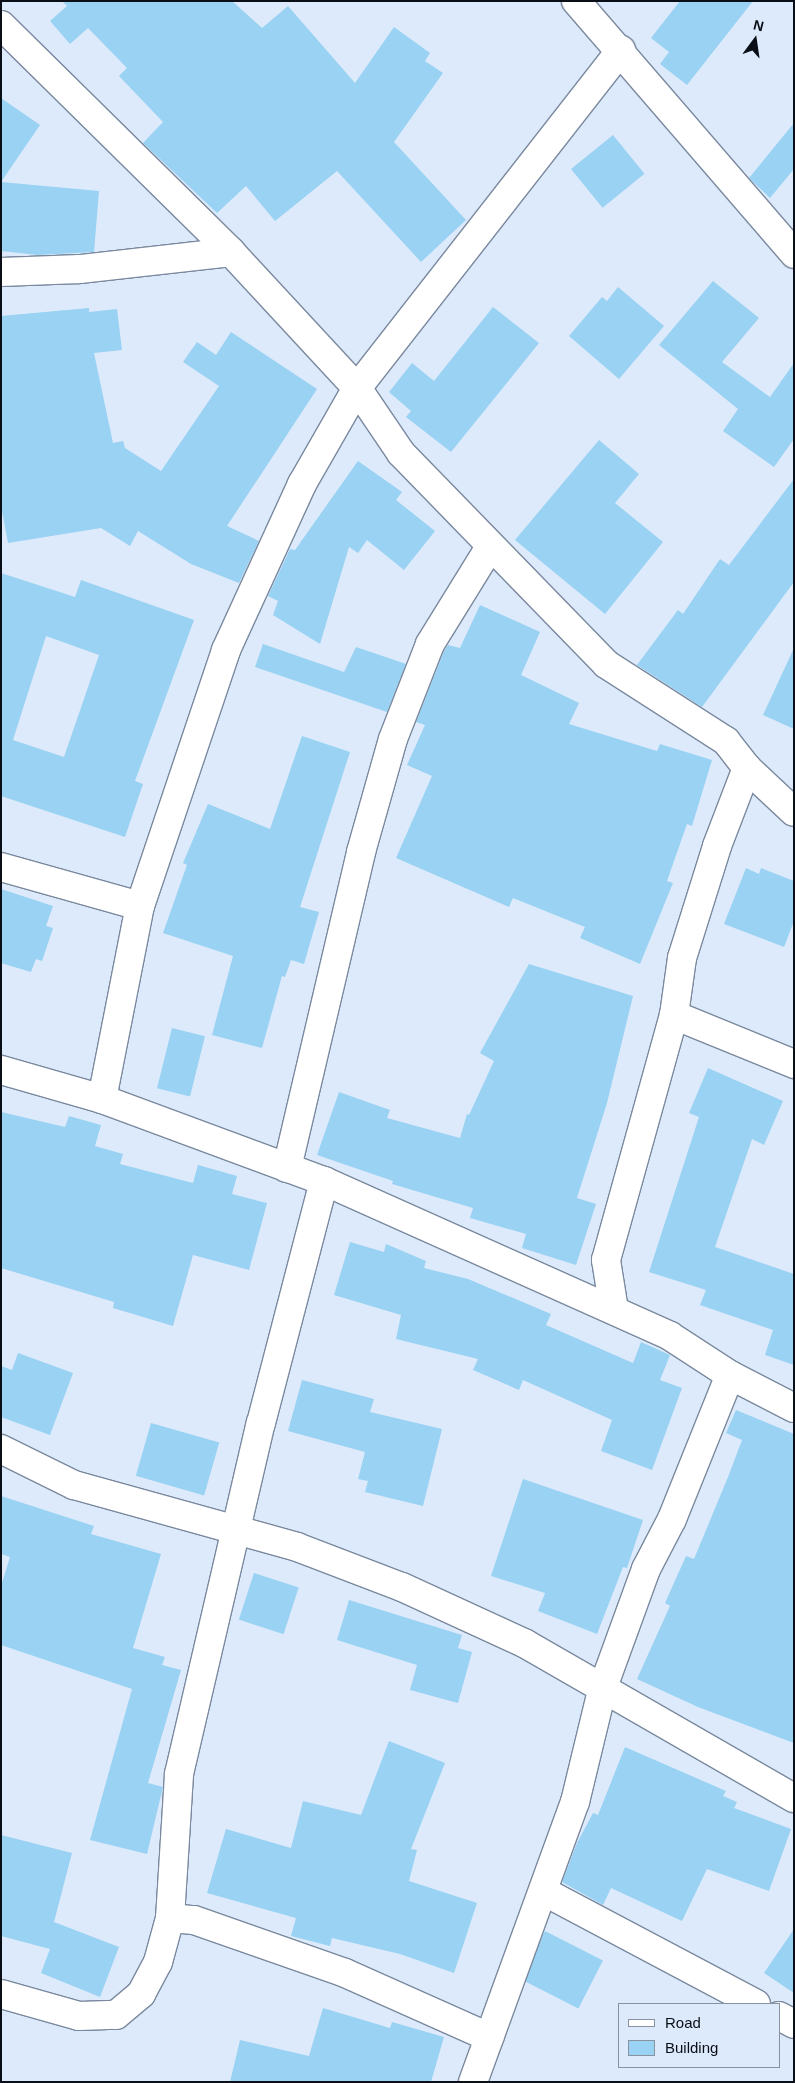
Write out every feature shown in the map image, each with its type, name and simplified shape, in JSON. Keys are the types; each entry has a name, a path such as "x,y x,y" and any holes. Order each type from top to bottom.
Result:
{"street":[{"path":"576,1 621,50 794,254"},
{"path":"1,25 231,252 357,388 401,453 490,547 606,664 726,741 747,768 794,812"},
{"path":"102,1100 140,906 226,650 302,484 357,388 621,50"},
{"path":"1,272 80,269 231,252"},
{"path":"287,1168 361,852 393,739 430,644 490,547"},
{"path":"614,1310 606,1260 674,1015 682,958 716,846 747,768"},
{"path":"1,867 140,906"},
{"path":"674,1015 794,1064"},
{"path":"1,1070 102,1100 324,1181 670,1336 730,1375 794,1408"},
{"path":"1,1994 79,2016 116,2015 141,1994 158,1962 170,1918 179,1774 237,1530 324,1181"},
{"path":"473,2082 575,1802 602,1690 646,1568 672,1519 730,1375"},
{"path":"1,1449 74,1484 297,1547 402,1587 526,1644 602,1690 794,1798"},
{"path":"543,1891 754,2003"},
{"path":"170,1918 202,1922 345,1973 489,2037"},
{"path":"780,2017 794,2024"}],"building":[{"path":"62,1 232,1 262,28 288,6 355,83 394,27 430,53 425,61 443,73 394,142 466,220 421,262 337,171 275,221 246,186 217,213 143,143 163,122 119,76 127,68 88,28 70,44 50,21 67,6"},
{"path":"680,1 753,1 687,85 660,64 669,52 651,38"},
{"path":"1,98 40,125 1,182"},
{"path":"794,123 794,169 770,198 749,178"},
{"path":"613,135 644,174 603,208 571,169"},
{"path":"1,182 99,191 94,252 38,255 1,251"},
{"path":"713,281 759,318 722,362 770,397 794,363 794,439 774,467 723,431 738,409 659,345"},
{"path":"618,287 664,326 619,379 569,336 602,297 607,301"},
{"path":"493,307 539,343 451,452 406,417 411,411 389,392 412,363 434,381"},
{"path":"89,308 89,312 117,309 122,350 94,353 113,443 123,441 125,448 161,471 219,386 183,362 197,342 216,355 231,332 317,389 227,526 259,541 239,583 191,564 138,531 130,546 101,528 8,543 1,506 1,316"},
{"path":"599,440 639,474 615,503 663,542 605,614 515,540"},
{"path":"358,461 402,492 396,500 435,531 404,570 367,540 358,553 349,547 320,644 273,615 278,601 268,596 290,549 295,550"},
{"path":"794,479 794,582 702,707 637,665 678,610 683,614 720,559 729,565"},
{"path":"1,573 75,597 81,580 194,620 135,781 143,784 125,837 1,796","holes":["46,636 99,655 64,757 13,740"]},
{"path":"480,605 540,632 521,675 579,703 569,724 657,751 660,744 712,760 692,826 687,824 667,881 673,883 640,964 580,938 585,927 513,898 509,907 396,858 432,776 407,765 425,725 416,722 444,651 448,645 460,648"},
{"path":"263,644 344,672 356,647 406,664 387,712 255,667"},
{"path":"794,648 794,729 763,715"},
{"path":"302,736 350,752 300,907 319,912 304,964 291,960 285,977 282,976 262,1048 212,1035 233,956 163,933 187,865 183,863 208,804 270,829"},
{"path":"746,868 759,874 761,868 794,881 794,921 784,947 724,924"},
{"path":"1,889 53,906 46,926 53,928 42,961 36,959 31,972 1,963"},
{"path":"529,964 633,996 607,1103 577,1198 596,1204 576,1265 522,1248 526,1234 470,1218 473,1208 392,1184 393,1181 317,1155 339,1092 390,1110 387,1118 460,1138 467,1114 469,1115 494,1061 480,1053"},
{"path":"172,1028 205,1036 190,1096 157,1088"},
{"path":"708,1068 783,1101 764,1145 752,1139 715,1247 794,1274 794,1365 765,1355 773,1330 700,1305 706,1290 649,1272 699,1117 689,1113"},
{"path":"1,1112 65,1127 69,1116 101,1125 95,1146 123,1154 120,1164 193,1183 198,1165 237,1176 232,1194 267,1203 249,1270 193,1255 173,1326 113,1308 114,1302 1,1268"},
{"path":"350,1242 384,1252 386,1244 426,1261 424,1268 468,1279 551,1314 546,1325 633,1363 641,1342 670,1355 660,1380 682,1388 652,1470 601,1451 612,1420 523,1380 519,1390 473,1370 478,1359 396,1339 401,1315 334,1295"},
{"path":"18,1353 73,1373 50,1435 1,1417 1,1366 12,1370"},
{"path":"302,1380 374,1399 370,1412 442,1429 423,1506 365,1492 368,1481 358,1479 365,1452 288,1431"},
{"path":"736,1410 794,1434 794,1743 698,1707 637,1679 670,1606 665,1603 686,1556 694,1559 742,1440 726,1433"},
{"path":"151,1423 219,1443 204,1495 136,1476"},
{"path":"523,1479 643,1520 627,1568 623,1567 597,1634 538,1611 545,1593 491,1576"},
{"path":"1,1496 94,1526 91,1534 161,1554 133,1648 165,1657 162,1665 181,1670 148,1783 163,1787 147,1854 90,1840 132,1689 1,1645 1,1586 10,1557 1,1554"},
{"path":"254,1573 299,1588 284,1634 239,1620"},
{"path":"349,1600 462,1635 458,1648 472,1652 458,1703 410,1690 417,1665 337,1640"},
{"path":"389,1741 445,1763 411,1849 417,1850 409,1881 477,1903 454,1973 400,1954 332,1938 330,1946 291,1936 296,1918 207,1893 226,1829 291,1848 303,1801 361,1815"},
{"path":"625,1747 726,1791 723,1796 737,1802 734,1808 791,1829 769,1891 707,1869 682,1921 611,1888 603,1905 562,1882 577,1843 593,1813 598,1815"},
{"path":"1,1835 72,1853 54,1922 119,1947 100,1997 41,1973 50,1949 1,1936"},
{"path":"794,1929 794,1993 764,1973"},
{"path":"545,1931 603,1961 578,2009 520,1979"},
{"path":"323,2008 390,2028 392,2022 444,2037 431,2082 230,2082 240,2040 309,2056"}]}
